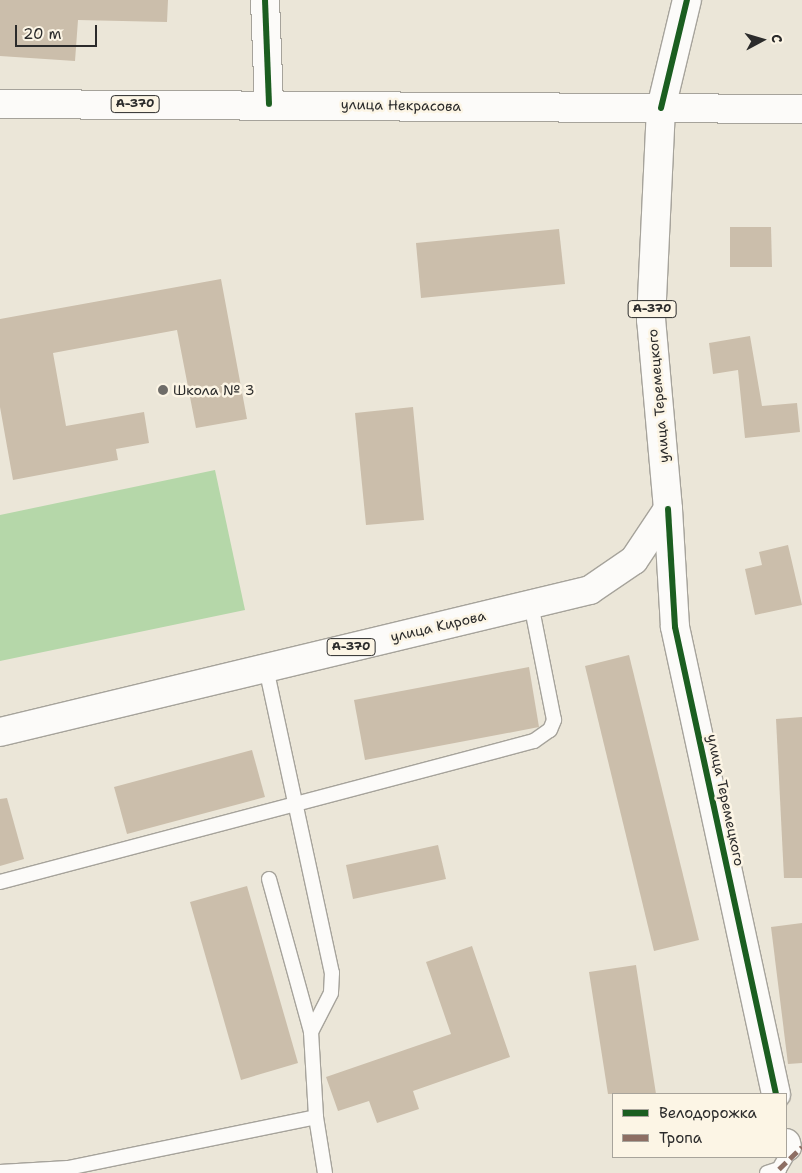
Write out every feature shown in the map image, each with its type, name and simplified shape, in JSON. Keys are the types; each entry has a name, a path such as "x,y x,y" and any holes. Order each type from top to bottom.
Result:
{"main road":[{"path":"265,0 270,104"},
{"name":"улица Теремецкого","path":"687,0 661,108 651,320 668,509 675,627 776,1093"},
{"name":"улица Некрасова","path":"0,104 270,104 802,109"},
{"name":"улица Кирова","path":"0,732 590,590 634,560 668,509"}],"lane":[{"path":"0,882 534,741 550,730 554,720 531,604"},
{"path":"266,668 332,973 331,993 311,1032"},
{"path":"269,879 311,1032 316,1117 325,1173"},
{"path":"0,1172 68,1168 316,1117"},
{"path":"767,1173 779,1169 783,1158"}],"green space":[{"path":"215,470 245,610 0,661 0,515"}],"building":[{"path":"0,0 168,0 167,22 78,20 75,61 0,56"},
{"path":"730,227 771,227 772,267 730,267"},
{"path":"559,229 565,284 421,298 416,243"},
{"path":"221,279 247,419 196,428 177,330 53,353 66,426 144,412 149,443 116,449 118,460 13,480 0,407 0,319"},
{"path":"750,336 762,406 797,403 800,432 745,438 738,370 713,374 709,343"},
{"path":"413,407 424,520 366,525 355,413"},
{"path":"788,545 802,605 755,615 745,569 762,565 759,552"},
{"path":"629,655 699,940 654,951 585,666"},
{"path":"529,667 539,727 365,760 354,700"},
{"path":"802,717 802,878 784,878 776,719"},
{"path":"252,750 265,797 127,834 114,787"},
{"path":"7,798 24,859 0,866 0,799"},
{"path":"438,845 446,879 353,899 346,865"},
{"path":"247,886 298,1063 241,1080 190,902"},
{"path":"802,923 802,1063 788,1064 771,927"},
{"path":"472,946 510,1057 413,1091 419,1109 377,1123 369,1101 338,1111 326,1077 451,1034 426,962"},
{"path":"636,965 656,1093 608,1094 589,972"}],"marked path":[{"path":"779,1169 802,1147"}],"cycle path":[{"path":"265,0 269,104"},
{"path":"661,108 687,0"},
{"path":"668,509 675,627 776,1093"}],"place":[{"name":"Школа № 3","path":"163,390"}]}
